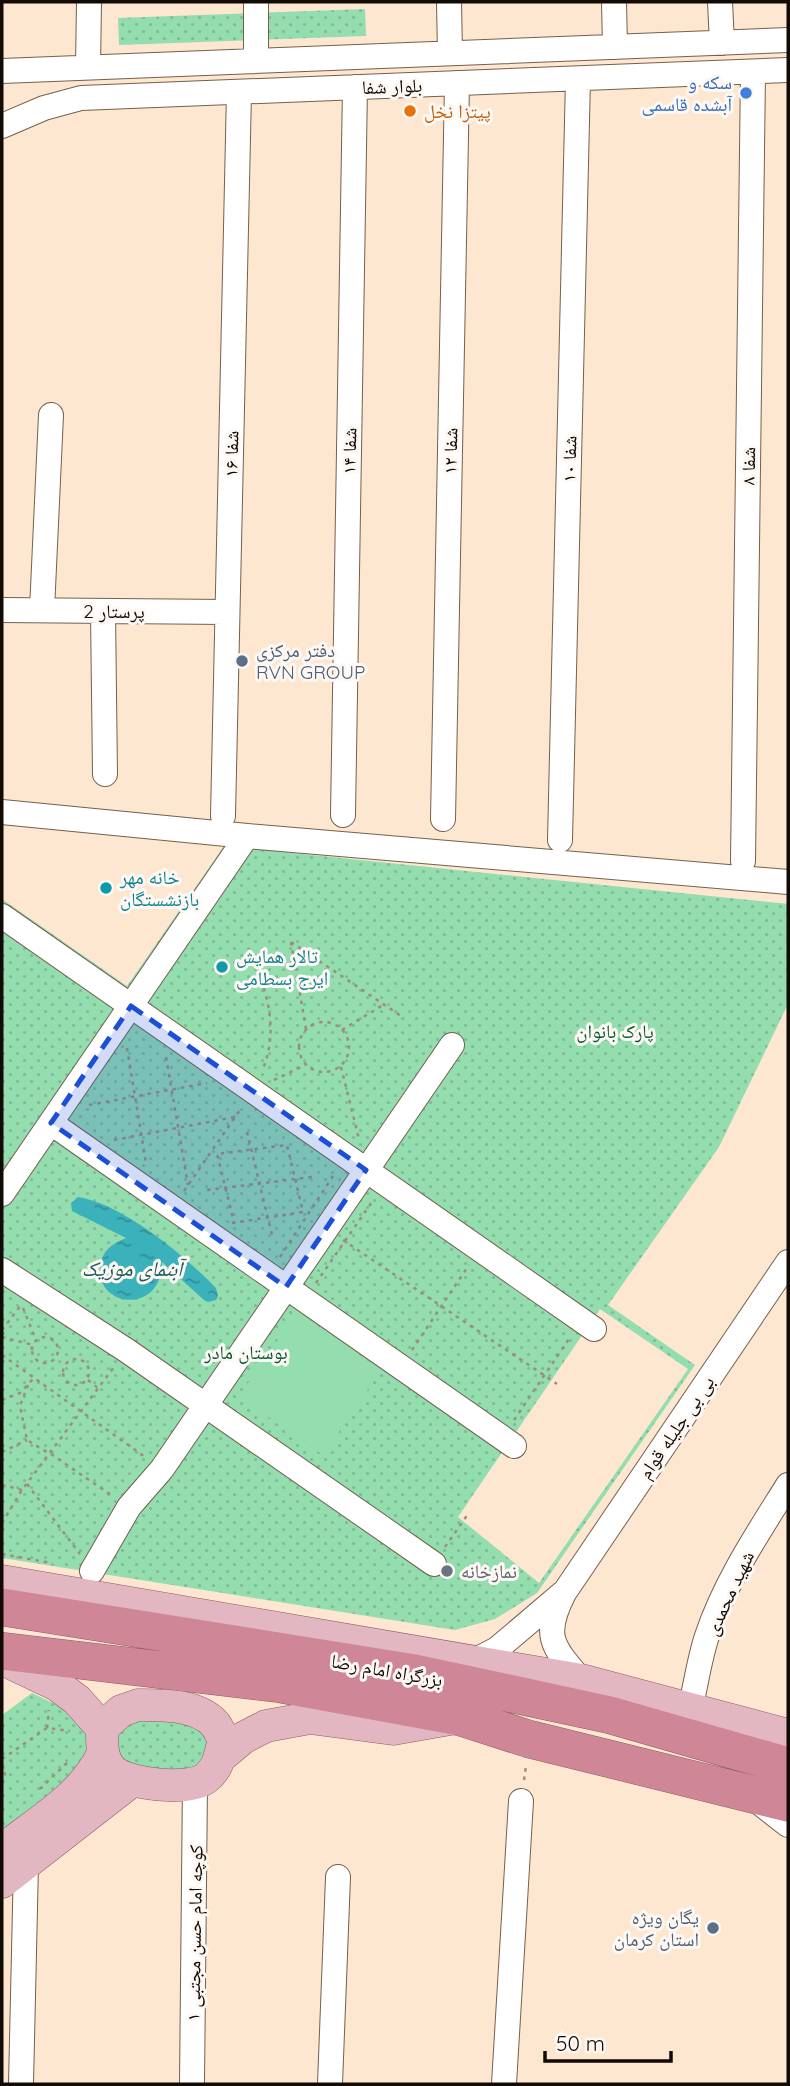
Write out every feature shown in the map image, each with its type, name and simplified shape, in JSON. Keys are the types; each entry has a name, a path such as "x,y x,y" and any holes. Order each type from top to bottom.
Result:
{"highway":[{"name":"بزرگراه امام رضا","path":"2,1607 415,1673 781,1753"},
{"name":"بزرگراه امام رضا","path":"2,1651 280,1684 460,1717 529,1739 788,1804"}],"main road":[{"path":"2,1581 581,1680 690,1709 781,1753"},
{"path":"2,1659 57,1685 77,1700 112,1770 133,1780"},
{"path":"415,1673 472,1662"},
{"path":"10,1865 96,1769 95,1737 121,1711 138,1705 167,1705 195,1712 214,1723 223,1739 217,1767 204,1780 186,1785 133,1780 82,1786"},
{"path":"219,1758 243,1738 266,1726 310,1717 393,1729 460,1717"}],"street":[{"path":"88,67 89,2"},
{"path":"256,2 256,61"},
{"path":"449,2 450,53"},
{"path":"614,2 615,47"},
{"path":"720,2 722,43"},
{"name":"بلوار شفا","path":"2,71 788,40"},
{"name":"بلوار شفا","path":"2,126 44,108 81,98 788,71"},
{"name":"شفا ۸","path":"743,861 753,72"},
{"name":"شفا ۱۰","path":"560,840 578,79"},
{"name":"شفا ۱۲","path":"443,819 457,83"},
{"name":"شفا ۱۴","path":"343,815 355,87"},
{"name":"شفا ۱۶","path":"223,816 239,92"},
{"path":"43,610 51,415"},
{"name":"پرستار 2","path":"2,610 227,612"},
{"path":"103,611 105,774"},
{"path":"2,813 788,882"},
{"path":"2,1194 247,836"},
{"path":"2,916 126,1013 161,1027 588,1324"},
{"path":"92,1571 129,1507 162,1469 205,1405 295,1294 326,1228 376,1177 452,1045"},
{"path":"55,1117 83,1146 508,1442"},
{"name":"بی بی جلیله قوام","path":"564,1592 788,1262"},
{"path":"2,1270 126,1350 433,1564"},
{"name":"شهید محمدی","path":"690,1709 708,1634 730,1580 788,1485"},
{"path":"472,1662 497,1649 564,1592"},
{"path":"564,1592 555,1611 551,1631 556,1650 581,1680"},
{"name":"کوچه امام حسن مجتبی ۱","path":"192,2084 195,1782"},
{"path":"747,1794 788,1825"},
{"path":"504,2084 521,1801"},
{"path":"10,1865 21,2084"},
{"path":"330,2084 338,1877"}],"path":[{"path":"306,1028 321,1022 336,1025 342,1030 349,1044 349,1052 341,1066 327,1073 319,1072 305,1065 298,1051 306,1028 291,942 404,1018"},
{"path":"172,1208 235,1117 243,1084 265,1065 270,1036 269,1008 261,980"},
{"path":"342,1030 383,1005"},
{"path":"126,1013 135,1097 152,1194"},
{"path":"161,1027 188,1185"},
{"path":"55,1117 172,1090 243,1084 305,1065"},
{"path":"278,1259 326,1228 376,1177 341,1066"},
{"path":"83,1146 235,1117"},
{"path":"247,1132 272,1236"},
{"path":"212,1151 217,1154 286,1145 303,1212 557,1384"},
{"path":"217,1154 234,1222 303,1212"},
{"path":"295,1294 326,1228 336,1174 327,1168"},
{"path":"207,1190 312,1177"},
{"path":"400,1367 480,1250"},
{"path":"2,1330 21,1304 36,1340"},
{"path":"508,1442 544,1375 588,1324"},
{"path":"45,1336 54,1340 59,1349 56,1358 41,1363 33,1356 36,1340 45,1336"},
{"path":"2,1337 33,1345"},
{"path":"2,1523 22,1490 126,1350"},
{"path":"2,1355 162,1469"},
{"path":"56,1358 65,1364"},
{"path":"74,1358 84,1361 89,1370 87,1380 78,1385 68,1383 63,1374 65,1364 74,1358"},
{"path":"2,1400 20,1393 33,1378"},
{"path":"87,1380 99,1388"},
{"path":"28,1385 20,1405 27,1440 129,1507"},
{"path":"2,1452 27,1440"},
{"path":"27,1484 92,1571"},
{"path":"2,1485 22,1490"},
{"path":"433,1564 468,1514"},
{"path":"2,1554 53,1564"},
{"path":"47,1728 50,1702"},
{"path":"2,1783 5,1774 2,1761 47,1728 95,1737"},
{"path":"521,1801 529,1739"},
{"path":"34,1795 82,1786"}],"highlighted area":[{"path":"131,1006 366,1170 286,1287 51,1123"}],"green space":[{"path":"365,9 366,36 119,45 118,18"},
{"name":"بوستان مادر","path":"224,846 788,904 788,1004 719,1147 608,1305 695,1365 537,1593 495,1619 455,1630 2,1558 2,899 127,986","holes":["600,1309 688,1369 539,1583 458,1517"]},
{"path":"297,1312 381,1370 323,1455 239,1396"},
{"path":"32,1693 80,1716 87,1734 86,1752 70,1779 43,1803 2,1831 2,1715"},
{"path":"140,1718 179,1722 196,1728 209,1741 203,1762 198,1767 182,1772 138,1766 121,1760 115,1734 128,1723"}],"water":[{"name":"آبنمای موزیک","path":"78,1197 96,1202 133,1220 171,1247 216,1288 216,1300 204,1300 162,1262 159,1280 151,1292 128,1300 116,1297 107,1290 101,1279 101,1264 110,1247 126,1238 72,1211 71,1203"}],"place":[{"name":"سکه و آبشده قاسمی","path":"746,93"},
{"name":"پیتزا نخل","path":"410,111"},
{"name":"دفتر مرکزی RVN GROUP","path":"242,661"},
{"name":"خانه مهر بازنشستگان","path":"106,888"},
{"name":"تالار همایش ایرج بسطامی","path":"222,967"},
{"name":"نمازخانه","path":"447,1571"},
{"name":"یگان ویژه استان کرمان","path":"713,1928"}],"park label":[{"name":"پارک بانوان","path":"615,1031"}]}
